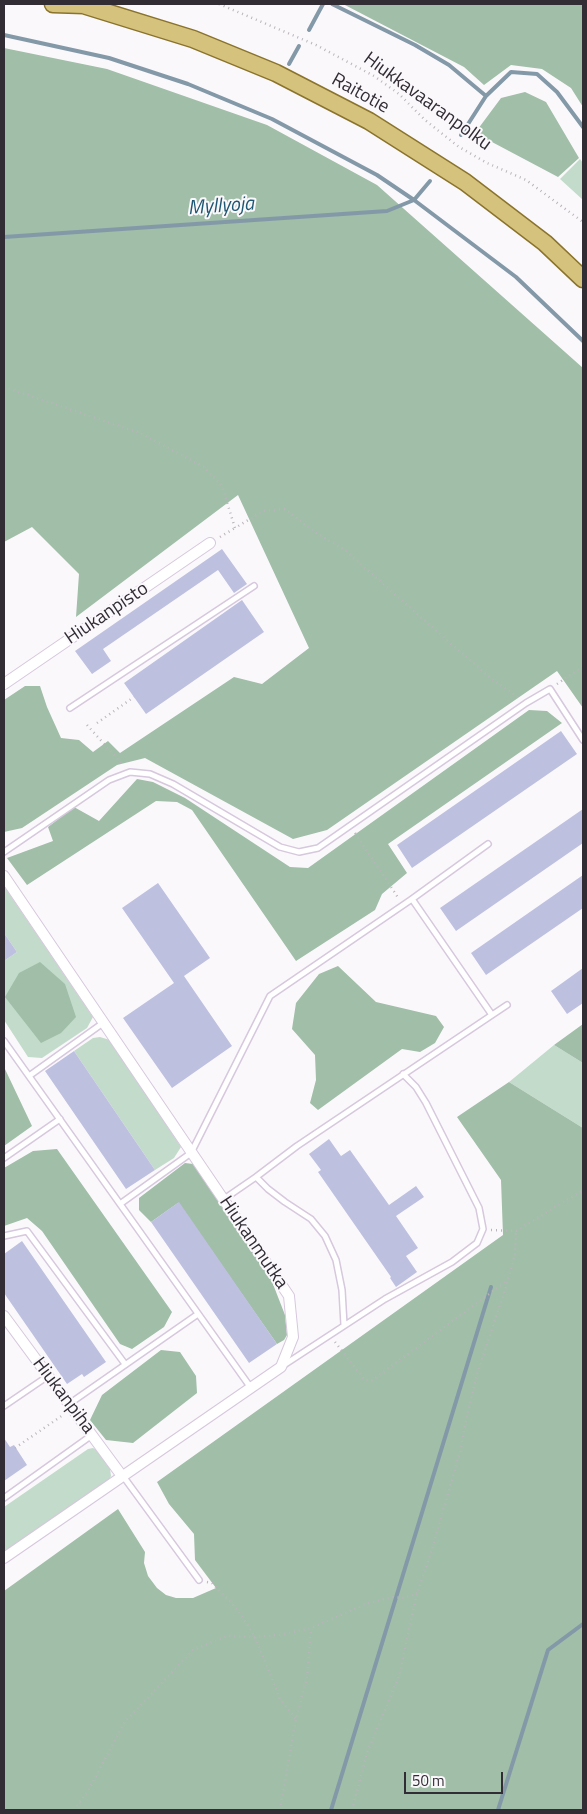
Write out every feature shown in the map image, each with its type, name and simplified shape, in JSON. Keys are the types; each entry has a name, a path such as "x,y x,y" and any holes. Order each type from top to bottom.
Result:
{"main road":[{"name":"Raitotie","path":"53,4 82,4 193,39 276,73 369,121 464,182 545,243 583,279"}],"street":[{"name":"Hiukanpisto","path":"4,684 214,540"},
{"name":"Hiukanmutka","path":"4,876 289,1296 293,1337 280,1367"},
{"name":"Hiukanpiha","path":"4,1316 122,1476"},
{"path":"4,1558 280,1367"}],"lane":[{"path":"70,708 254,586"},
{"path":"4,852 109,780 130,772 150,774 173,784 280,847 299,852 318,848 526,703 550,689 583,740"},
{"path":"120,1204 192,1153 270,996 412,899 488,844"},
{"path":"412,899 492,1015"},
{"path":"224,1199 297,1146 507,1005"},
{"path":"29,1076 103,1023"},
{"path":"4,1041 251,1388"},
{"path":"280,1367 344,1325 452,1262 477,1243 483,1229 479,1208 426,1103 416,1087 403,1074"},
{"path":"4,1158 60,1120"},
{"path":"256,1177 285,1202 311,1219 325,1236 336,1260 342,1290 344,1325"},
{"path":"4,1236 27,1231 126,1364"},
{"path":"71,1406 126,1364 198,1314"},
{"path":"4,1406 48,1376"},
{"path":"4,1498 92,1435"},
{"path":"122,1476 199,1580"}],"path":[{"name":"Hiukkavaaranpolku","path":"219,4 316,45 374,76 399,94 424,120 459,147 487,163 526,180 583,222"},
{"path":"4,387 140,433 204,467 222,486 235,528"},
{"path":"214,540 263,511 285,509 313,532 345,550 485,673 526,703"},
{"path":"550,689 583,666"},
{"path":"98,723 134,698"},
{"path":"87,725 130,772"},
{"path":"350,826 403,904"},
{"path":"497,1231 516,1231 583,1190"},
{"path":"352,1810 367,1753 399,1676 417,1593 431,1553 460,1452 478,1372 515,1255 516,1231"},
{"path":"329,1335 365,1380 371,1381 508,1280"},
{"path":"15,1448 71,1406"},
{"path":"212,1583 238,1610 255,1637 280,1699 296,1719"},
{"path":"74,1810 88,1791 124,1723 193,1650 227,1636 255,1637 279,1635 311,1628 366,1604 417,1593"},
{"path":"280,1810 296,1719 307,1677 311,1628"}],"green space":[{"path":"343,4 583,4 583,107 571,88 542,69 511,65 484,85 464,67"},
{"path":"4,48 107,69 267,125 377,185 583,368 583,708 557,671 327,830 293,839 145,758 117,765 22,828 4,832 4,700 25,686 40,686 61,738 79,740 93,752 108,741 120,753 234,677 262,684 309,648 238,495 76,617 79,574 32,527 4,542"},
{"path":"525,92 546,102 579,158 558,177 475,133 501,98"},
{"path":"580,159 583,163 583,200 560,179"},
{"path":"529,710 547,711 562,723 388,844 407,873 382,894 375,910 296,961 192,810 177,802 156,801 27,885 7,858 53,841 48,827 74,807 99,821 137,779 153,782 185,798 290,867 308,868"},
{"path":"4,886 93,1017 87,1028 42,1058 28,1057 4,1020 4,961 17,952 4,933"},
{"path":"40,962 65,984 76,1017 61,1033 41,1043 5,997 19,973"},
{"path":"338,966 376,1002 436,1016 444,1027 435,1043 420,1052 402,1049 318,1110 310,1103 316,1080 315,1055 292,1029 296,1003 319,974"},
{"path":"583,1024 583,1063 554,1045"},
{"path":"100,1037 110,1040 181,1147 174,1158 155,1170 74,1051 93,1038"},
{"path":"554,1045 583,1063 583,1128 509,1082"},
{"path":"4,1067 32,1126 4,1146"},
{"path":"509,1082 583,1128 583,1810 4,1810 4,1591 118,1509 145,1552 144,1563 148,1576 157,1588 166,1595 176,1598 193,1598 216,1588 195,1560 194,1534 169,1504 157,1482 503,1235 501,1180 457,1117"},
{"path":"57,1149 172,1312 164,1327 132,1349 120,1344 42,1231 27,1218 4,1226 4,1168 33,1151"},
{"path":"185,1163 193,1164 271,1279 285,1315 287,1335 284,1340 277,1344 178,1203 151,1222 139,1210 139,1198"},
{"path":"161,1350 180,1352 196,1376 197,1393 133,1443 106,1440 90,1420 102,1395"},
{"path":"93,1448 98,1451 110,1469 111,1476 108,1481 4,1553 4,1507 88,1449"}],"building":[{"path":"222,549 247,584 234,593 218,570 103,649 111,661 92,674 75,651"},
{"path":"242,600 264,632 146,714 124,683"},
{"path":"561,731 577,754 412,868 397,845"},
{"path":"583,809 583,843 456,931 440,908"},
{"path":"583,875 583,908 486,975 471,953"},
{"path":"158,883 210,958 184,976 232,1046 172,1088 123,1018 174,983 122,908"},
{"path":"4,933 17,952 4,961"},
{"path":"583,968 583,1003 567,1014 551,991"},
{"path":"74,1051 155,1170 126,1189 45,1071"},
{"path":"329,1139 341,1156 350,1150 389,1205 416,1186 424,1197 396,1216 418,1248 406,1256 417,1272 396,1287 318,1172 321,1170 309,1154"},
{"path":"179,1202 277,1344 249,1363 151,1222"},
{"path":"22,1241 106,1362 84,1377 82,1374 67,1384 4,1293 4,1254"},
{"path":"4,1438 10,1447 14,1445 27,1465 4,1481"}],"waterway":[{"path":"309,30 323,4"},
{"path":"332,4 415,45 449,65 486,96"},
{"path":"4,35 109,58 188,84 272,119 377,175 414,200 516,277 583,341"},
{"path":"289,64 299,46"},
{"name":"Myllyoja","path":"461,135 486,96 511,72 537,74 557,92 583,127"},
{"name":"Myllyoja","path":"4,237 387,211 414,200 430,181"},
{"path":"331,1810 491,1287"},
{"path":"498,1810 548,1650 583,1624"}]}
